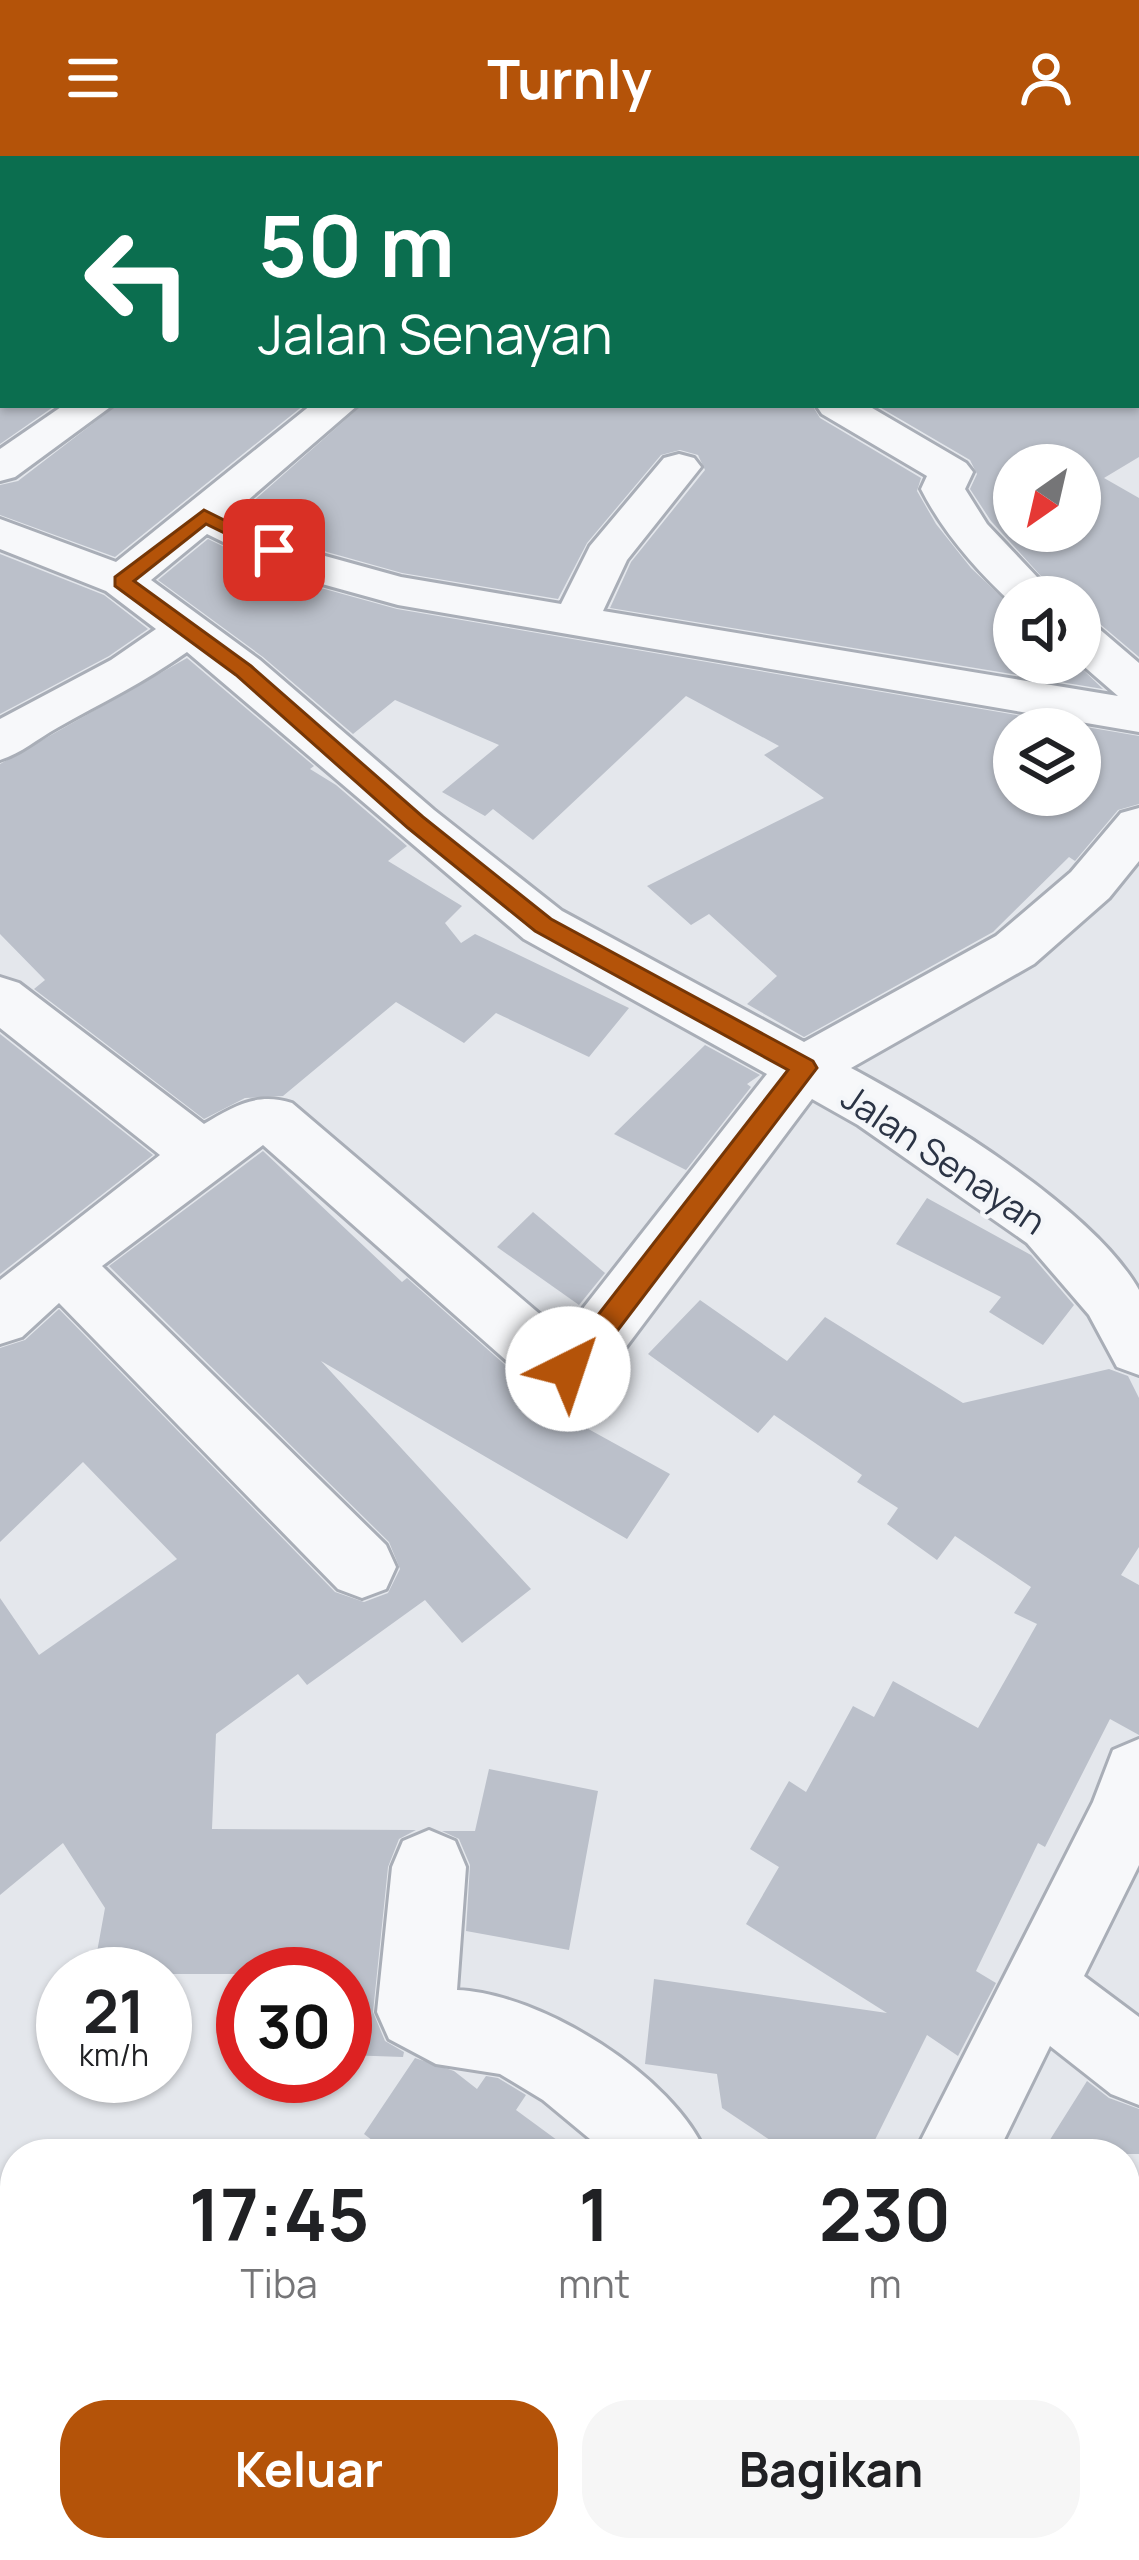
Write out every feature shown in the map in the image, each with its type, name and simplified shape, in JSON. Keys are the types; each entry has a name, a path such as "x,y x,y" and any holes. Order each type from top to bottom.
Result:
{"street":[{"path":"0,468 88,408"},
{"path":"122,581 333,408"},
{"path":"842,408 950,472 943,489 949,502 1009,576"},
{"path":"575,622 605,556 679,467"},
{"path":"204,516 309,566 398,591 1139,716"},
{"name":"Jalan Senayan","path":"0,533 122,581 243,670 416,823 543,925 878,1109 1048,1226 1111,1297 1139,1348"},
{"path":"0,743 34,719 128,671 185,631"},
{"path":"1101,656 1139,689"},
{"path":"0,1318 60,1264 202,1155 256,1121 272,1120 556,1366 568,1369 577,1364 804,1068 1015,950 1090,885 1139,826"},
{"path":"0,998 202,1155"},
{"path":"60,1264 362,1567"},
{"path":"962,2139 1122,1821 1139,1775"},
{"path":"429,1867 416,2012 433,2026 502,2032 611,2100 651,2139"},
{"path":"1038,1989 1139,2066"}],"building":[{"path":"0,408 52,408 0,444"},
{"path":"113,408 300,408 115,557 0,515 0,485 18,481"},
{"path":"359,408 814,408 820,418 921,478 917,491 936,524 993,589 993,671 610,608 631,562 705,470 698,455 680,450 661,455 587,543 558,599 402,573 327,552 241,512"},
{"path":"881,408 1139,408 1139,457 1104,478 1139,498 1139,657 1101,625 1101,576 1041,576 1019,552 1101,552 1101,444 993,444 993,523 970,489 977,474 970,460"},
{"path":"208,539 292,580 397,609 993,711 993,816 1101,816 1101,729 1139,736 1139,804 1118,810 1075,861 1069,857 993,932 804,1037 747,1004 777,976 709,914 691,925 647,886 824,798 764,755 779,746 686,696 533,840 493,809 485,816 442,792 499,745 395,700 353,734 263,657 158,580"},
{"path":"0,554 104,595 148,629 109,656 0,714"},
{"path":"187,658 314,766 310,769 336,785 407,846 388,861 462,906 445,923 461,943 475,934 629,1008 589,1057 496,1013 464,1043 396,1002 283,1096 245,1098 204,1119 34,989 45,980 0,934 0,764"},
{"path":"0,1034 153,1155 0,1274"},
{"path":"705,1045 760,1075 747,1084 751,1087 686,1170 614,1134"},
{"path":"263,1151 402,1282 407,1278 530,1387 523,1393 670,1474 627,1539 321,1361 531,1589 462,1643 425,1600 307,1685 298,1674 216,1734 212,1829 416,1830 399,1839 388,1867 373,2012 385,2041 404,2052 403,2057 372,2056 372,1947 216,1947 216,1974 192,1974 192,1947 98,1947 105,1908 63,1843 0,1895 0,1598 39,1655 177,1559 83,1462 0,1542 0,1348 25,1340 59,1309 335,1592 364,1602 388,1593 400,1569 389,1542 109,1266"},
{"path":"927,1198 1031,1255 1074,1305 1043,1345 989,1312 1001,1297 896,1244"},
{"path":"533,1212 605,1273 579,1305 497,1247"},
{"path":"700,1300 787,1361 825,1317 963,1403 1109,1369 1128,1376 1139,1398 1139,1547 1121,1575 1139,1585 1139,1735 1110,1719 1045,1847 1038,1843 976,1971 996,1983 958,2056 927,2035 875,2139 768,2139 722,2108 717,2074 645,2064 654,1979 887,2013 746,1924 779,1867 750,1849 789,1781 806,1792 853,1706 874,1717 893,1681 978,1728 1037,1624 1014,1613 1031,1587 955,1536 937,1560 887,1524 898,1508 857,1482 862,1475 774,1415 758,1433 648,1354"},
{"path":"489,1769 598,1791 569,1950 466,1931 470,1865 459,1839 442,1831 475,1831"},
{"path":"415,2058 454,2071 477,2089 486,2076 498,2078 526,2095 516,2110 556,2139 370,2139 364,2134"},
{"path":"1087,2081 1109,2098 1139,2109 1139,2139 1050,2139"}],"route":[{"path":"274,550 204,516 122,581 243,670 416,823 543,925 804,1068 577,1364 568,1369"}]}
